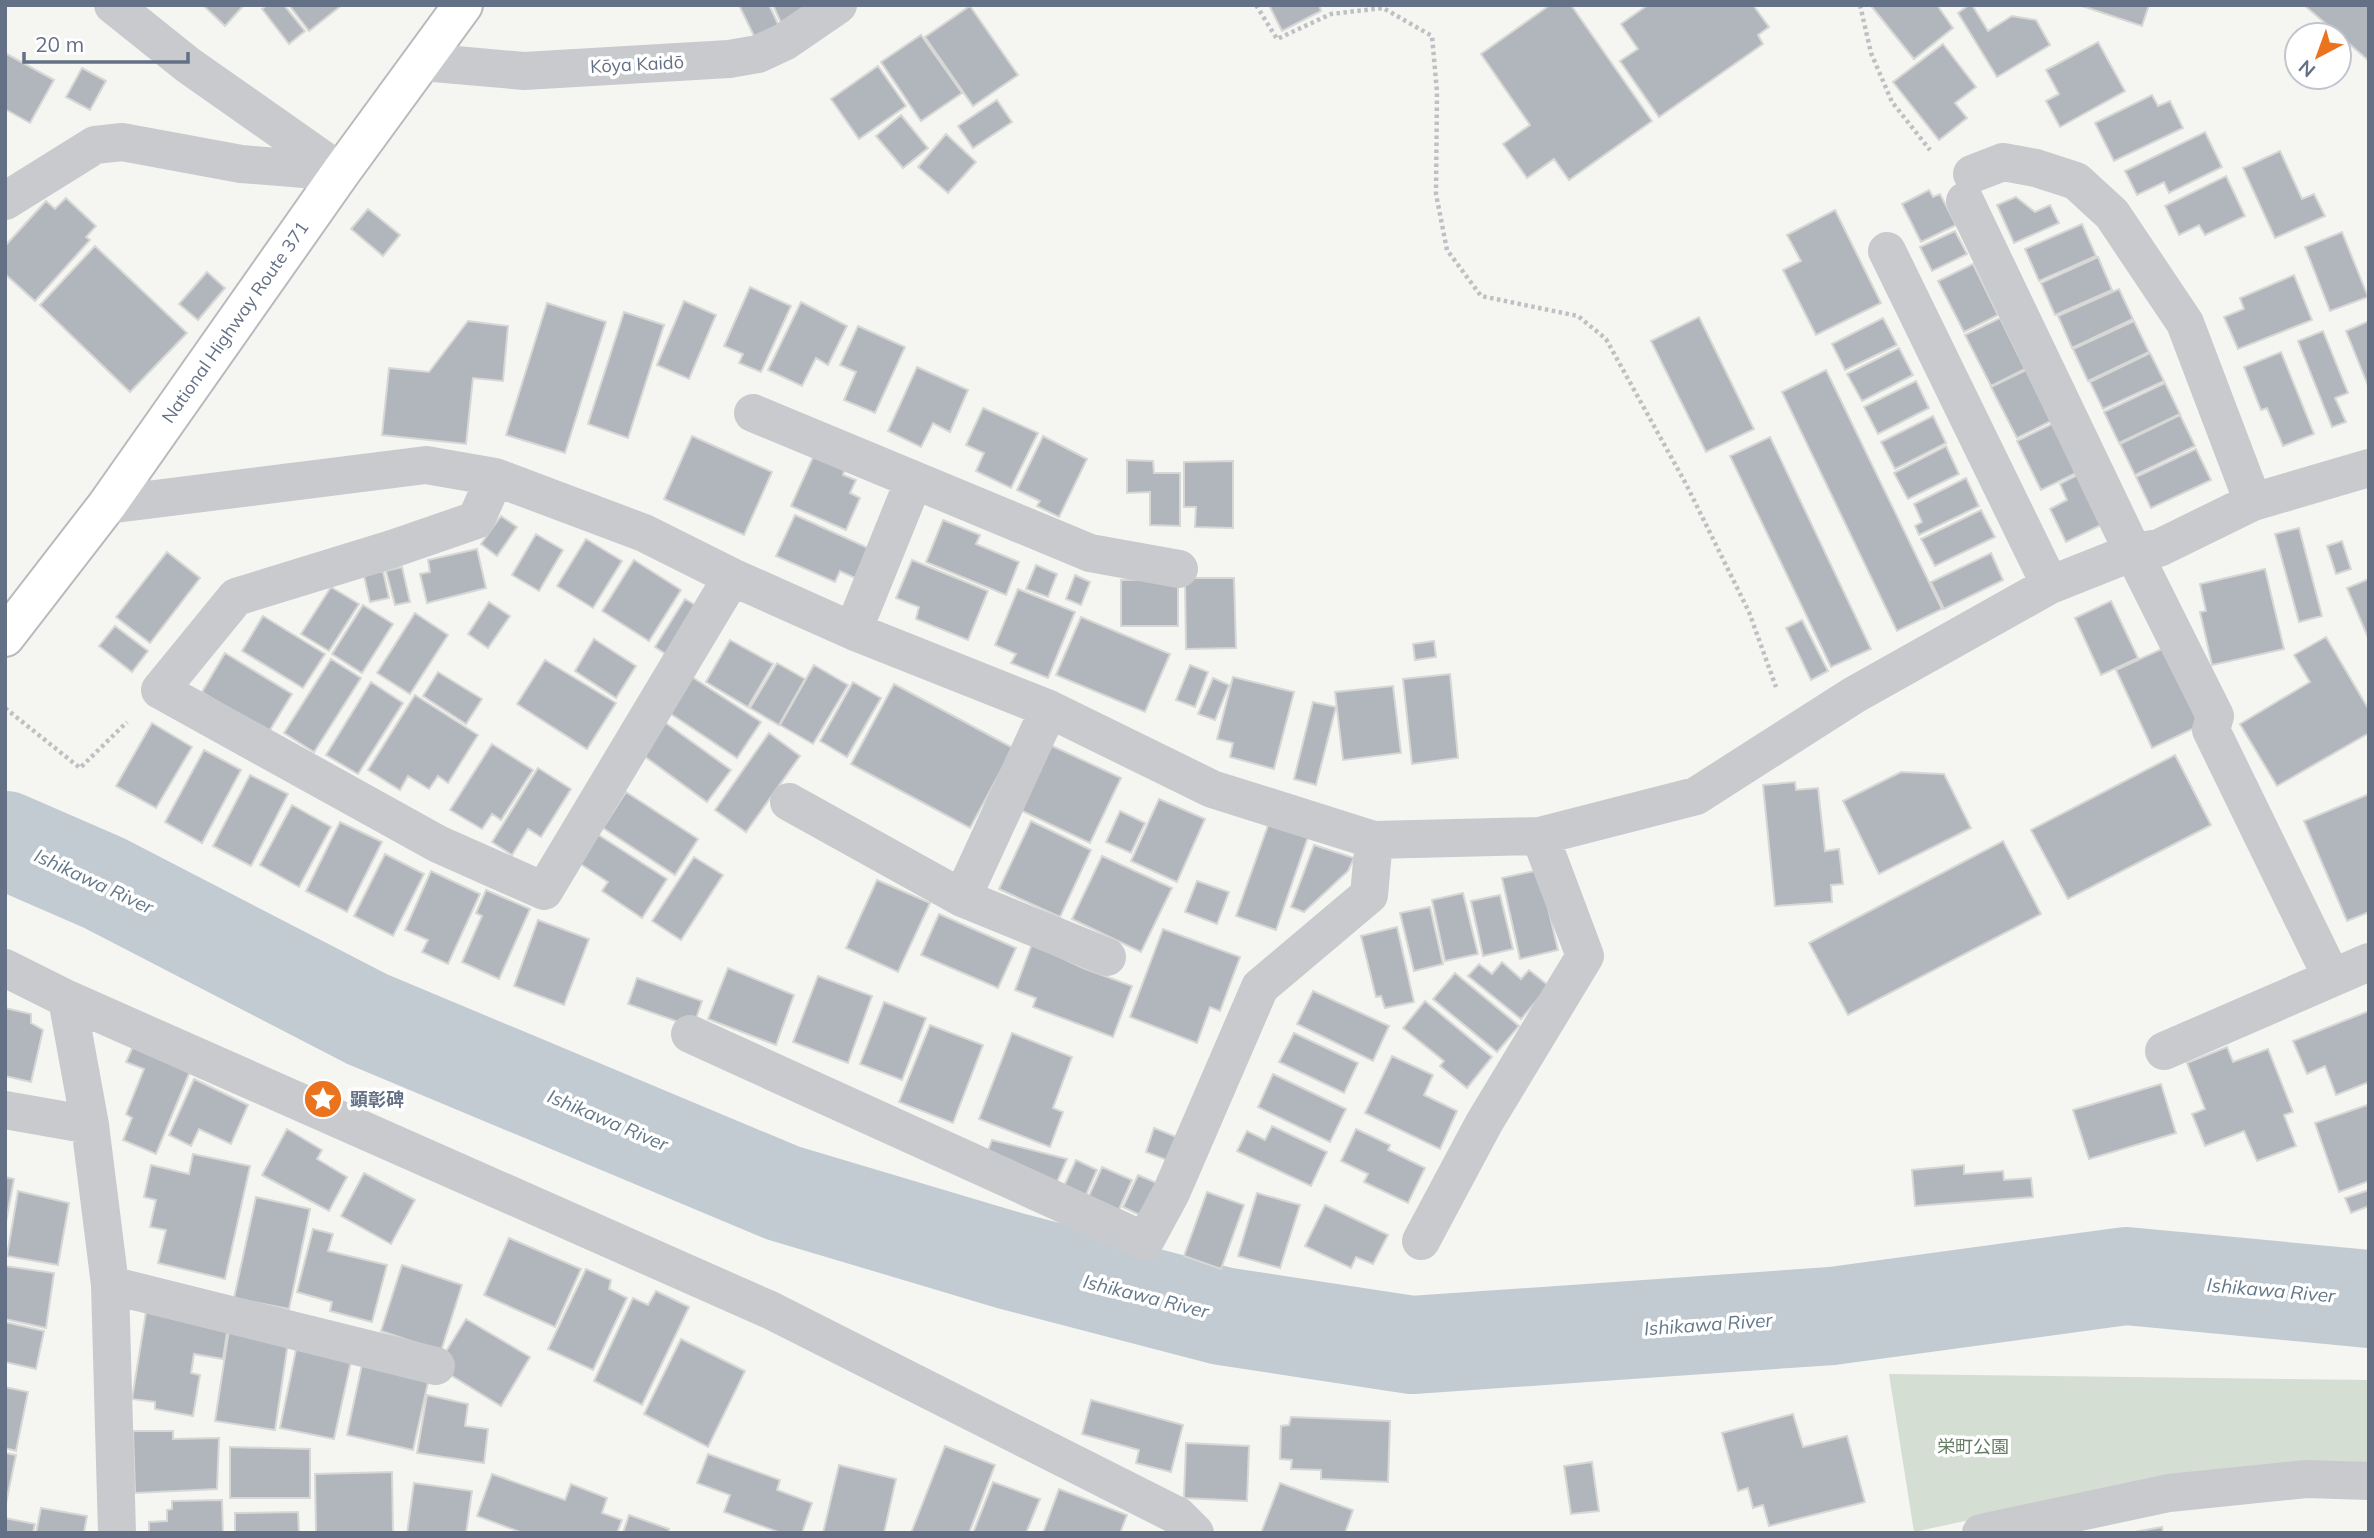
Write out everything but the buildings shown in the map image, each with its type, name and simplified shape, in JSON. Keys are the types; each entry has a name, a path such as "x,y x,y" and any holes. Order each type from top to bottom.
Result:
{"highway":[{"name":"National Highway Route 371","path":"14,624 107,505 341,172 463,5"}],"street":[{"path":"113,5 188,65 341,172"},
{"name":"Kōya Kaidō","path":"422,62 524,71 729,59 758,54 784,42 838,5"},
{"path":"5,201 95,145 122,142 241,164 341,172"},
{"path":"2253,502 2185,323 2112,214 2076,181 2003,162 1969,188 2133,552 2215,716 2211,730 2332,978"},
{"path":"1887,251 2050,585"},
{"path":"754,413 1090,554 1179,569"},
{"path":"107,505 426,466 495,477 644,533 732,577 853,631 1049,709 1212,789 1374,840 1540,836 1696,796 1854,695 2050,585 2133,552 2159,548 2253,502 2369,468"},
{"path":"495,477 476,520 236,597 160,690 438,844 544,891 732,577"},
{"path":"853,631 914,480"},
{"path":"962,898 1049,709"},
{"path":"789,802 962,898 1107,957"},
{"path":"1421,1241 1484,1124 1585,956 1540,836"},
{"path":"690,1034 1145,1241 1171,1193 1260,987 1369,895 1374,840"},
{"path":"2164,1051 2369,962"},
{"path":"5,968 66,999 770,1310 1178,1516 1195,1533"},
{"path":"66,999 90,1125 110,1285 117,1533"},
{"path":"5,1110 90,1125"},
{"path":"110,1285 436,1366"},
{"path":"1981,1533 2169,1493 2305,1479 2369,1481"}],"path":[{"path":"1256,5 1277,39 1331,15 1383,8 1432,36 1437,92 1436,194 1447,250 1482,296 1578,316 1606,339 1686,484 1749,612 1793,735"},
{"path":"1860,5 1871,53 1892,102 1958,184 1969,188"},
{"path":"5,708 80,768 160,690"}],"green space":[{"name":"栄町公園","path":"1889,1374 2369,1380 2369,1464 2173,1476 1914,1532"}],"waterway":[{"name":"Ishikawa River","path":"5,840 104,883 367,1019 783,1193 1011,1261 1222,1316 1412,1345 1832,1316 2126,1276 2369,1299"}],"place":[{"name":"顕彰碑","path":"323,1099"}]}
